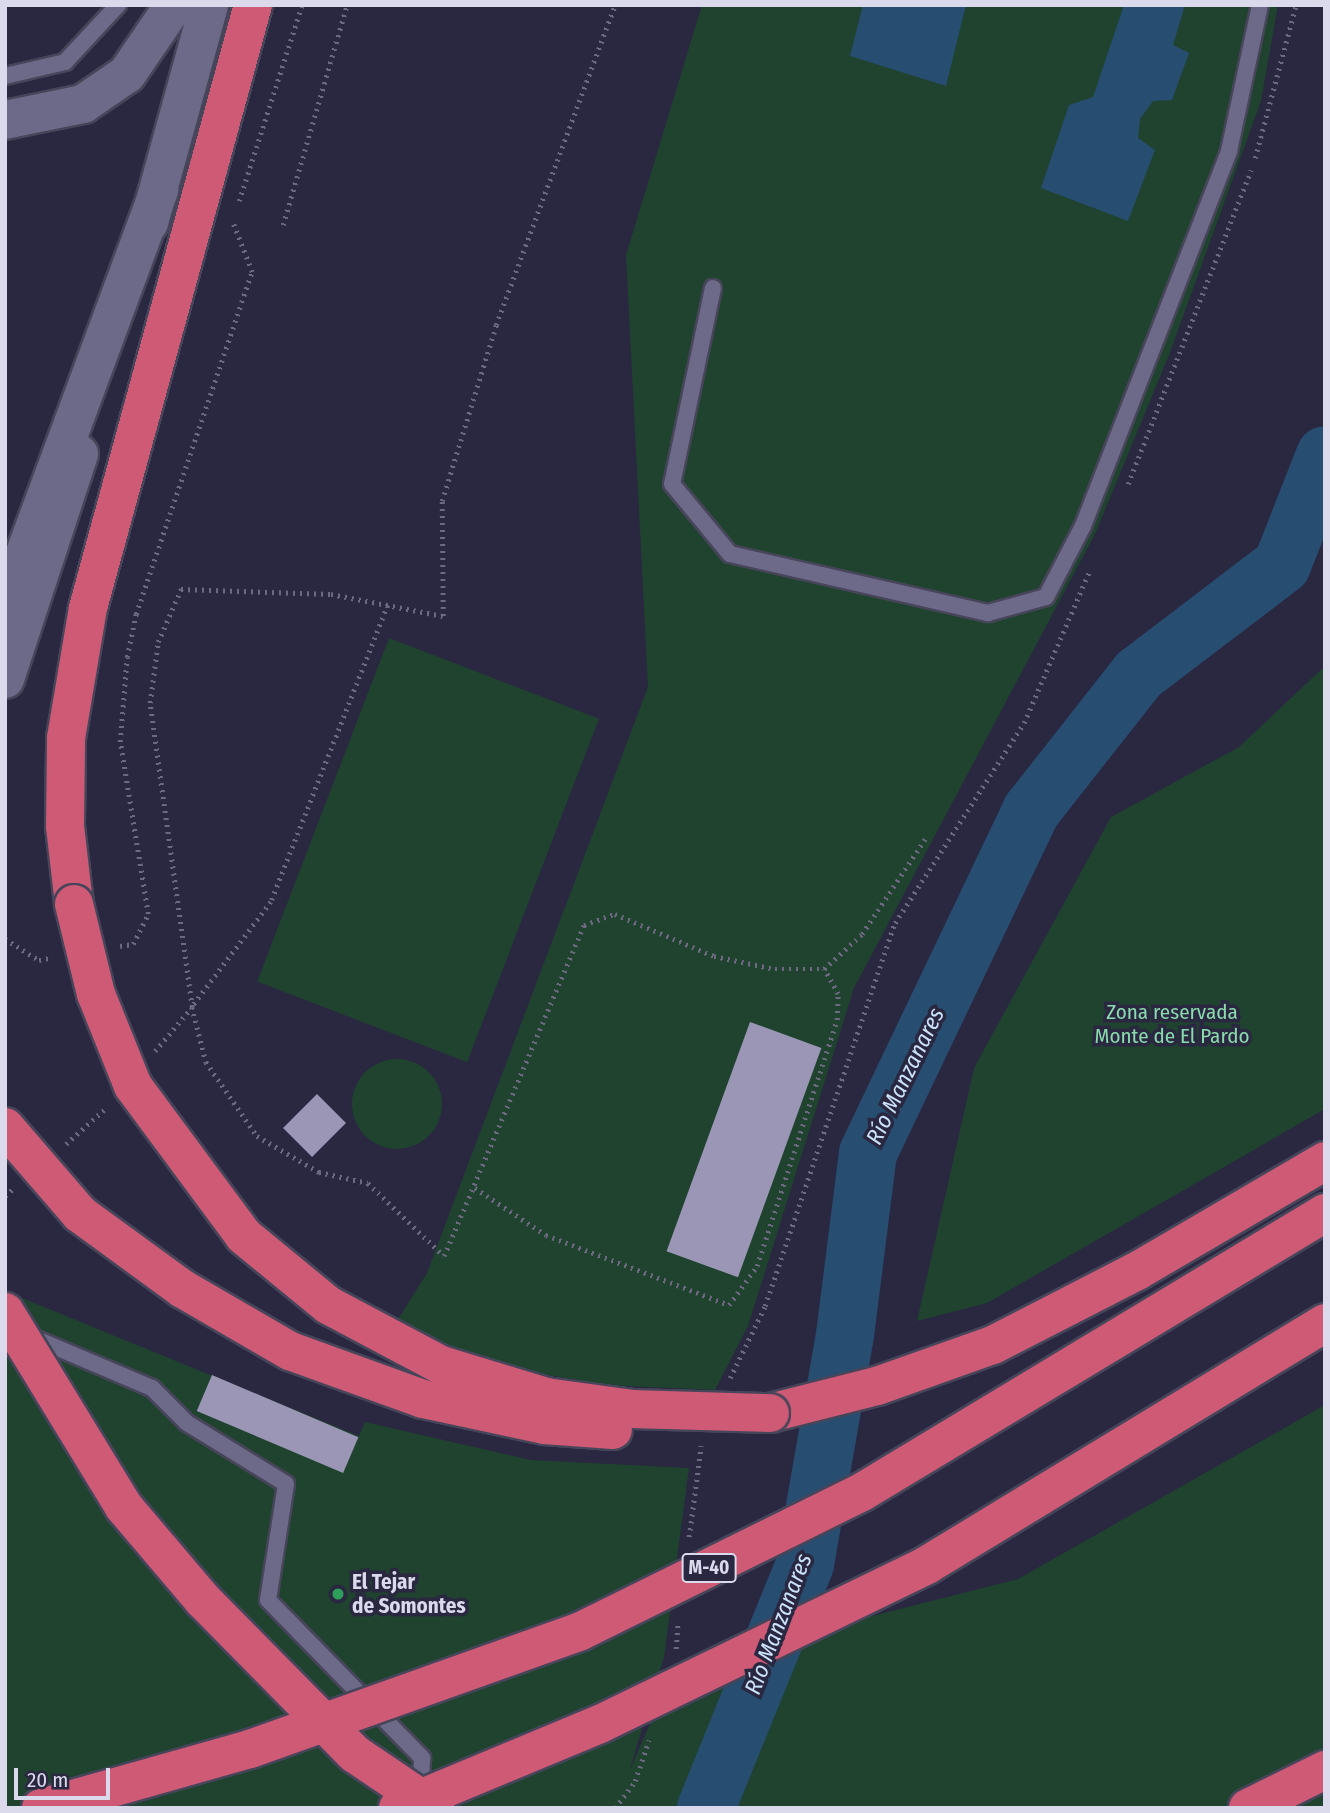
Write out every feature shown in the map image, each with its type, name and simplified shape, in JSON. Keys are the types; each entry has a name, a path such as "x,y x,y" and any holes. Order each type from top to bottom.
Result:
{"highway":[{"path":"253,5 88,608 66,737 65,827 74,904 96,994 133,1086 244,1236 328,1305 441,1365 547,1397 633,1409 770,1413"},
{"path":"5,1127 80,1214 183,1289 290,1351 422,1399 544,1425 715,1429 877,1387 993,1345 1137,1271 1325,1161"},
{"name":"M-40","path":"41,1808 250,1749 581,1631 862,1492 1325,1213"},
{"path":"5,1312 124,1507 203,1600 355,1754 435,1808"},
{"path":"398,1808 600,1724 927,1565 1325,1323"},
{"path":"1248,1808 1325,1770"}],"street":[{"path":"5,120 83,104 127,74 174,5"},
{"path":"5,679 159,190 209,5"},
{"path":"5,607 159,190"}],"lane":[{"path":"5,76 65,62 118,5"},
{"path":"713,288 672,484 730,554 988,614 1046,597 1083,526 1229,151 1259,5"},
{"path":"5,1325 152,1388 187,1423 286,1484 268,1600 422,1758 419,1808"}],"path":[{"path":"106,948 133,943 148,914 120,742 136,614 252,272 232,228 302,5"},
{"path":"283,225 347,5"},
{"path":"615,5 496,325 442,501 443,616 388,605 245,587 181,589 158,642 150,703 192,1007 206,1062 257,1136 319,1172 368,1183 444,1256 584,925 615,914 714,956 775,969 824,969 862,934 925,839"},
{"path":"1121,499 1207,295 1273,107 1296,5"},
{"path":"721,1390 745,1357 765,1306 895,923 1024,723 1094,561"},
{"path":"148,1058 192,1007 271,902 388,605"},
{"path":"5,939 39,960 66,955"},
{"path":"475,1188 546,1235 729,1305 757,1266 837,1020 838,995 824,969"},
{"path":"57,1151 113,1100"},
{"path":"5,1196 26,1178"},
{"path":"688,1545 702,1439"},
{"path":"675,1665 679,1613"}],"green space":[{"path":"702,5 1278,5 1261,101 1169,355 1095,534 854,988 748,1326 715,1390 604,1385 505,1367 395,1324 427,1273 648,687 626,255"},
{"path":"389,638 599,719 467,1062 257,982"},
{"name":"Zona reservada Monte de El Pardo","path":"1325,666 1325,1109 987,1303 917,1321 974,1068 1111,817 1239,747"},
{"path":"397,1059 414,1063 429,1072 438,1087 442,1104 438,1121 429,1136 414,1145 397,1149 380,1145 365,1136 356,1121 352,1104 356,1087 365,1072 380,1063"},
{"name":"El Tejar de Somontes","path":"5,1291 359,1436 365,1422 531,1460 689,1468 664,1657 629,1772 675,1666 1018,1579 1325,1405 1325,1808 5,1808"}],"water":[{"path":"863,5 966,5 946,86 850,56"},
{"path":"1124,5 1185,5 1173,45 1189,53 1172,100 1153,101 1140,119 1138,138 1155,150 1128,221 1041,188 1069,105 1093,97"}],"building":[{"path":"750,1022 821,1048 738,1277 667,1251"},
{"path":"317,1094 346,1123 312,1157 283,1128"},
{"path":"212,1375 358,1437 343,1473 197,1411"}],"waterway":[{"name":"Río Manzanares","path":"706,1808 805,1564 845,1335 868,1153 1031,811 1139,674 1282,565 1325,455"}],"place":[{"name":"El Tejar de Somontes","path":"338,1594"}]}
